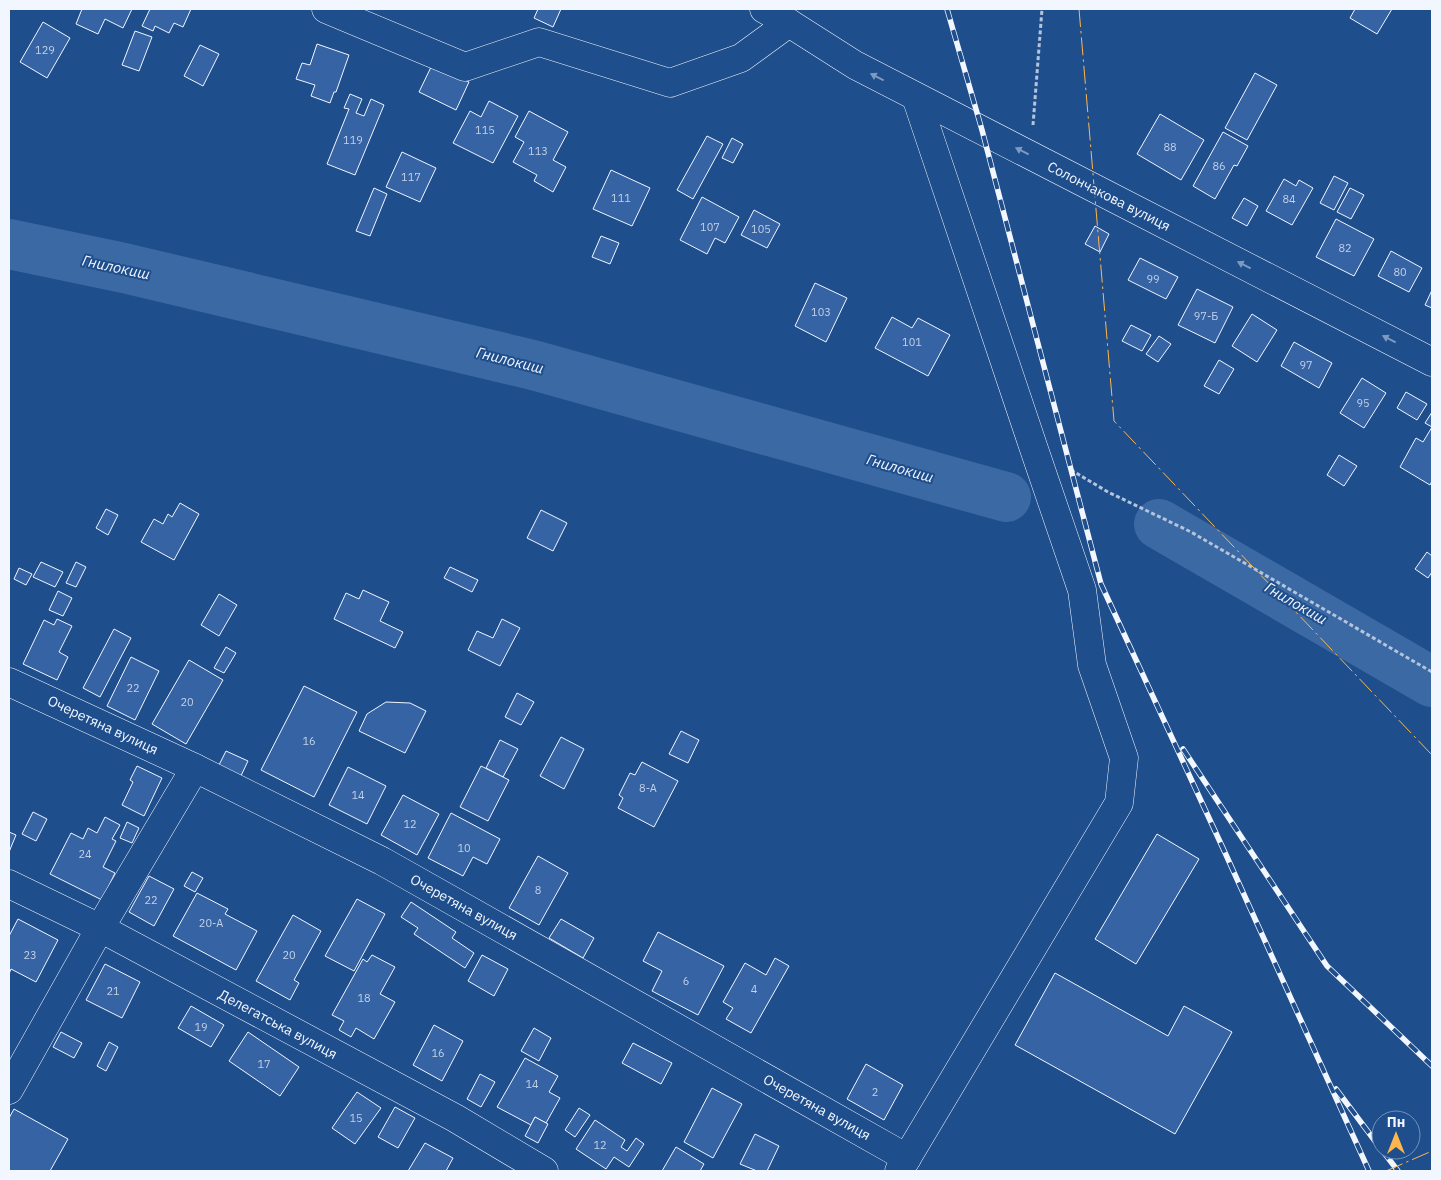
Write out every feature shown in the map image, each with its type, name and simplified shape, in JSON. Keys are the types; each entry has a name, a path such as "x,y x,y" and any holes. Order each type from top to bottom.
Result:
{"street":[{"path":"326,9 465,67 539,42 670,83 741,58 789,23"},
{"name":"Солончакова вулиця","path":"764,9 855,65 1432,362"},
{"path":"903,1164 1119,803 1124,758 1092,665 1082,590 916,97"},
{"name":"Очеретяна вулиця","path":"9,682 194,768 382,861 903,1164"},
{"path":"9,1090 100,928 194,768"},
{"name":"Делегатська вулиця","path":"9,884 100,928 455,1118 544,1171"}],"path":[{"path":"1031,156 1042,9"},
{"path":"1034,449 1108,492 1191,532 1432,672"}],"building":[{"path":"82,9 132,9 123,28 105,19 98,34 76,24"},
{"path":"150,9 191,9 183,27 174,23 169,33 155,26 153,31 142,26"},
{"path":"538,9 561,9 553,27 534,18"},
{"path":"1355,9 1392,9 1377,34 1350,18"},
{"path":"43,22 70,38 47,78 20,62"},
{"path":"135,31 152,37 139,71 122,65"},
{"path":"317,44 349,55 336,92 334,92 330,103 311,96 315,85 296,79 302,63 310,65"},
{"path":"200,45 219,54 203,86 184,76"},
{"path":"432,65 469,82 456,110 419,92"},
{"path":"1255,73 1277,85 1247,140 1225,128"},
{"path":"350,94 362,99 356,113 364,116 371,99 384,105 355,175 327,164 349,109 344,108"},
{"path":"489,101 518,116 493,163 453,143 470,111 481,117"},
{"path":"529,111 568,132 553,160 566,167 553,192 534,181 537,175 513,162 524,142 515,137"},
{"path":"1160,114 1204,140 1181,180 1137,154"},
{"path":"1223,132 1248,146 1237,166 1234,165 1215,199 1193,186"},
{"path":"707,136 723,144 693,199 677,190"},
{"path":"732,138 743,144 733,163 722,158"},
{"path":"402,152 436,168 420,202 386,187"},
{"path":"611,170 650,188 632,226 593,209"},
{"path":"1334,176 1348,183 1334,210 1320,203"},
{"path":"1284,179 1296,186 1299,180 1313,188 1292,225 1266,211"},
{"path":"374,188 387,194 370,236 356,231"},
{"path":"1350,188 1364,195 1351,219 1337,212"},
{"path":"702,197 739,217 725,243 715,238 707,254 680,240"},
{"path":"1244,198 1258,206 1247,226 1232,218"},
{"path":"754,210 780,224 767,248 741,235"},
{"path":"1336,219 1374,239 1354,276 1316,257"},
{"path":"1095,226 1109,234 1100,252 1085,244"},
{"path":"601,236 619,243 610,264 592,257"},
{"path":"1391,251 1422,268 1409,292 1378,276"},
{"path":"1140,258 1178,277 1166,299 1128,280"},
{"path":"815,283 847,298 826,342 795,326"},
{"path":"1197,289 1233,307 1215,343 1178,325"},
{"path":"1432,290 1432,308 1425,305"},
{"path":"1252,314 1277,330 1257,362 1232,346"},
{"path":"892,317 912,328 918,318 950,335 928,376 875,348"},
{"path":"1131,325 1151,335 1142,351 1122,341"},
{"path":"1159,336 1171,344 1158,362 1146,354"},
{"path":"1294,342 1332,363 1319,388 1281,366"},
{"path":"1219,360 1234,369 1219,394 1204,386"},
{"path":"1362,378 1386,393 1364,428 1340,413"},
{"path":"1406,392 1427,404 1417,420 1397,408"},
{"path":"1432,412 1432,427 1425,423"},
{"path":"1432,427 1432,481 1430,485 1400,467 1416,438 1423,442"},
{"path":"1339,455 1357,466 1344,486 1327,475"},
{"path":"180,503 199,514 174,560 141,542 154,519 163,524 168,514 172,517"},
{"path":"106,509 118,515 108,535 96,528"},
{"path":"541,510 567,523 553,551 527,538"},
{"path":"1427,552 1432,556 1432,572 1428,578 1415,569"},
{"path":"41,562 63,572 55,587 33,577"},
{"path":"76,562 86,567 76,587 66,583"},
{"path":"450,567 478,580 472,592 444,578"},
{"path":"19,568 32,574 26,585 14,579"},
{"path":"363,590 389,602 380,621 403,632 395,648 334,619 346,593 359,599"},
{"path":"58,591 72,598 63,616 49,610"},
{"path":"219,594 237,605 219,636 201,625"},
{"path":"57,619 72,626 59,652 68,657 57,680 23,664 44,620 54,625"},
{"path":"502,619 520,628 500,666 468,650 477,631 493,638"},
{"path":"114,629 131,638 100,697 83,688"},
{"path":"226,647 236,653 224,673 214,668"},
{"path":"131,657 159,671 135,720 107,706"},
{"path":"189,660 223,680 186,744 152,724"},
{"path":"304,686 357,712 314,797 261,770"},
{"path":"517,693 534,702 521,725 505,717"},
{"path":"386,702 410,703 426,711 405,753 359,731 367,714"},
{"path":"681,731 699,740 688,763 669,754"},
{"path":"561,737 584,749 564,789 540,776"},
{"path":"500,740 518,749 503,777 486,768"},
{"path":"226,751 248,761 239,780 217,769"},
{"path":"642,762 678,781 654,827 618,808 623,798 619,795 630,773 635,775"},
{"path":"137,766 162,778 144,816 122,805 133,782 130,780"},
{"path":"481,766 509,780 488,821 460,807"},
{"path":"348,767 386,786 367,824 329,805"},
{"path":"403,795 439,814 417,855 381,835"},
{"path":"33,812 47,819 36,841 22,834"},
{"path":"451,813 500,839 487,864 473,857 463,876 428,858"},
{"path":"105,817 120,825 112,839 116,841 103,867 115,873 102,900 50,874 71,833 83,839 88,828 97,833"},
{"path":"127,822 139,828 132,843 120,838"},
{"path":"9,832 16,835 9,852"},
{"path":"1157,834 1199,859 1136,964 1095,939"},
{"path":"538,856 568,873 539,925 509,908"},
{"path":"192,872 203,878 195,892 184,886"},
{"path":"149,876 174,889 154,926 129,912"},
{"path":"197,893 228,909 225,914 257,931 236,970 173,936"},
{"path":"357,899 385,914 354,971 325,956"},
{"path":"411,902 456,932 452,938 474,953 465,968 414,934 418,928 401,917"},
{"path":"293,915 321,931 294,980 299,983 290,1000 256,981"},
{"path":"18,919 58,940 36,982 11,969 9,974 9,936"},
{"path":"561,919 594,938 583,958 549,938"},
{"path":"658,932 724,966 698,1015 652,991 662,971 643,961"},
{"path":"372,955 395,967 380,994 395,1002 374,1039 356,1028 351,1037 339,1030 344,1021 332,1015 363,959 367,962"},
{"path":"482,955 508,969 494,996 468,981"},
{"path":"775,958 789,966 751,1033 726,1019 733,1008 723,1002 745,963 766,975"},
{"path":"105,964 140,982 122,1018 86,1000"},
{"path":"1055,973 1168,1036 1184,1006 1232,1032 1175,1134 1015,1045"},
{"path":"191,1006 224,1025 211,1047 178,1028"},
{"path":"434,1025 463,1041 442,1081 413,1065"},
{"path":"534,1028 551,1038 539,1061 521,1051"},
{"path":"61,1032 82,1043 74,1058 53,1047"},
{"path":"248,1032 299,1067 280,1096 229,1061"},
{"path":"109,1042 118,1047 106,1071 97,1066"},
{"path":"633,1043 672,1063 661,1084 622,1063"},
{"path":"525,1058 558,1076 549,1092 560,1098 546,1123 535,1117 531,1125 497,1107"},
{"path":"866,1064 903,1085 884,1120 847,1099"},
{"path":"480,1074 495,1082 481,1107 467,1099"},
{"path":"712,1088 742,1104 713,1158 684,1142"},
{"path":"357,1092 381,1108 355,1144 332,1128"},
{"path":"395,1107 415,1118 398,1148 378,1137"},
{"path":"579,1108 590,1115 575,1137 565,1130"},
{"path":"14,1109 68,1139 50,1171 9,1171 9,1118"},
{"path":"535,1117 548,1124 538,1143 525,1136"},
{"path":"595,1120 625,1140 621,1147 627,1151 636,1138 644,1144 629,1167 614,1157 606,1169 576,1149"},
{"path":"755,1134 779,1146 767,1171 757,1171 740,1164"},
{"path":"425,1143 453,1158 446,1171 408,1171"},
{"path":"676,1147 704,1164 700,1171 662,1171"}],"waterway":[{"name":"Гнилокиш","path":"9,244 124,268 533,365 1006,497"},
{"name":"Гнилокиш","path":"1159,524 1432,682"}],"railway":[{"path":"947,9 982,130 1101,584 1369,1171"},
{"path":"1183,749 1327,966 1432,1066"},
{"path":"1336,1089 1371,1136"},
{"path":"1390,1160 1398,1171"}],"power":[{"path":"1079,9 1114,421 1432,755"},
{"path":"1386,1171 1432,1151"}]}
